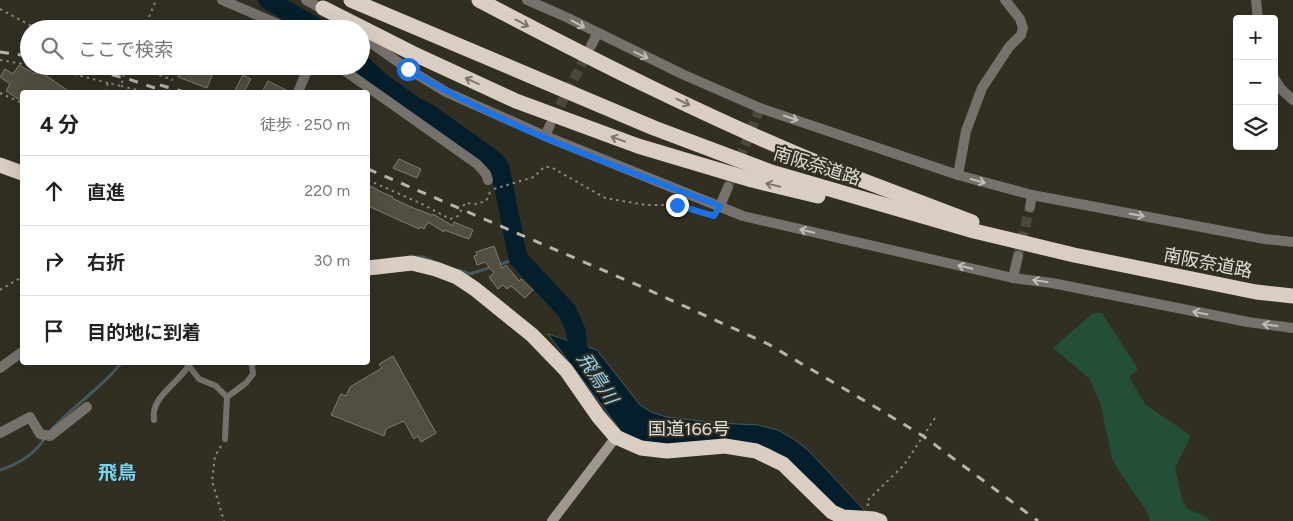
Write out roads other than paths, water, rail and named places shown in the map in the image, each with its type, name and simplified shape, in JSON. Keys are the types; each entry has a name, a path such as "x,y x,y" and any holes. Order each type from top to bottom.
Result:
{"highway":[{"name":"南阪奈道路","path":"352,0 654,128 770,172 1084,257 1256,292 1293,296"},
{"name":"南阪奈道路","path":"370,0 496,53 655,124 771,166 977,228 1258,284 1293,288"},
{"path":"479,0 554,40 714,116 829,167 977,228"},
{"path":"323,8 347,20"},
{"path":"370,32 516,101 638,146 752,180 867,209 977,228"},
{"path":"0,165 20,172"},
{"name":"国道166号","path":"370,268 412,263 457,277 475,289 532,336 566,370 598,416 616,437 641,448 667,451 725,446 756,451 783,464 832,512 843,517 877,520"}],"street":[{"path":"222,0 269,20"},
{"path":"306,0 323,8 339,20"},
{"path":"527,0 682,74 760,108 958,176 1032,195 1265,239 1293,242"},
{"path":"958,176 966,131 982,88 1009,47 1021,35 1020,19 1005,0"},
{"path":"1256,0 1258,15"},
{"path":"590,46 597,34"},
{"path":"370,42 408,69 446,92 545,136 744,216 1013,278 1052,283 1199,313 1293,328"},
{"path":"299,90 305,75"},
{"path":"351,75 477,164 486,174 491,184"},
{"path":"1278,84 1293,100"},
{"path":"545,136 550,125"},
{"path":"720,206 728,187"},
{"path":"1030,207 1032,195"},
{"path":"1013,278 1018,256"},
{"path":"0,368 20,353"},
{"path":"0,433 30,417 45,435 87,407"},
{"path":"552,521 616,437"}],"lane":[{"path":"154,420 152,411 156,402 189,365"},
{"path":"191,365 199,379 216,386 227,397 225,439"},
{"path":"227,397 246,383 253,374 252,365"}],"water":[{"path":"548,334 597,350 640,405 651,412 666,417 758,425 778,430 809,451 866,512 848,521 784,458 770,449 751,443 656,445 636,439 622,432"}],"waterway":[{"name":"飛鳥川","path":"268,0 303,20"},
{"name":"飛鳥川","path":"370,72 414,106 428,113 494,160 500,168 518,258 567,311 576,331 578,350 590,365"},
{"path":"415,257 422,257 433,261"},
{"path":"498,265 518,258"},
{"path":"458,270 470,274 492,267"},
{"path":"52,429 106,380 119,365"},
{"path":"0,470 26,458 45,438"}],"tunnel":[{"path":"553,119 589,50"},
{"path":"728,187 760,108"},
{"path":"1018,256 1030,207"}],"railway":[{"path":"0,52 20,55"},
{"path":"112,75 161,90"},
{"path":"160,85 177,90"},
{"path":"370,170 642,287 768,344 923,436 1038,521"}],"district":[{"name":"飛鳥","path":"117,472"}]}
